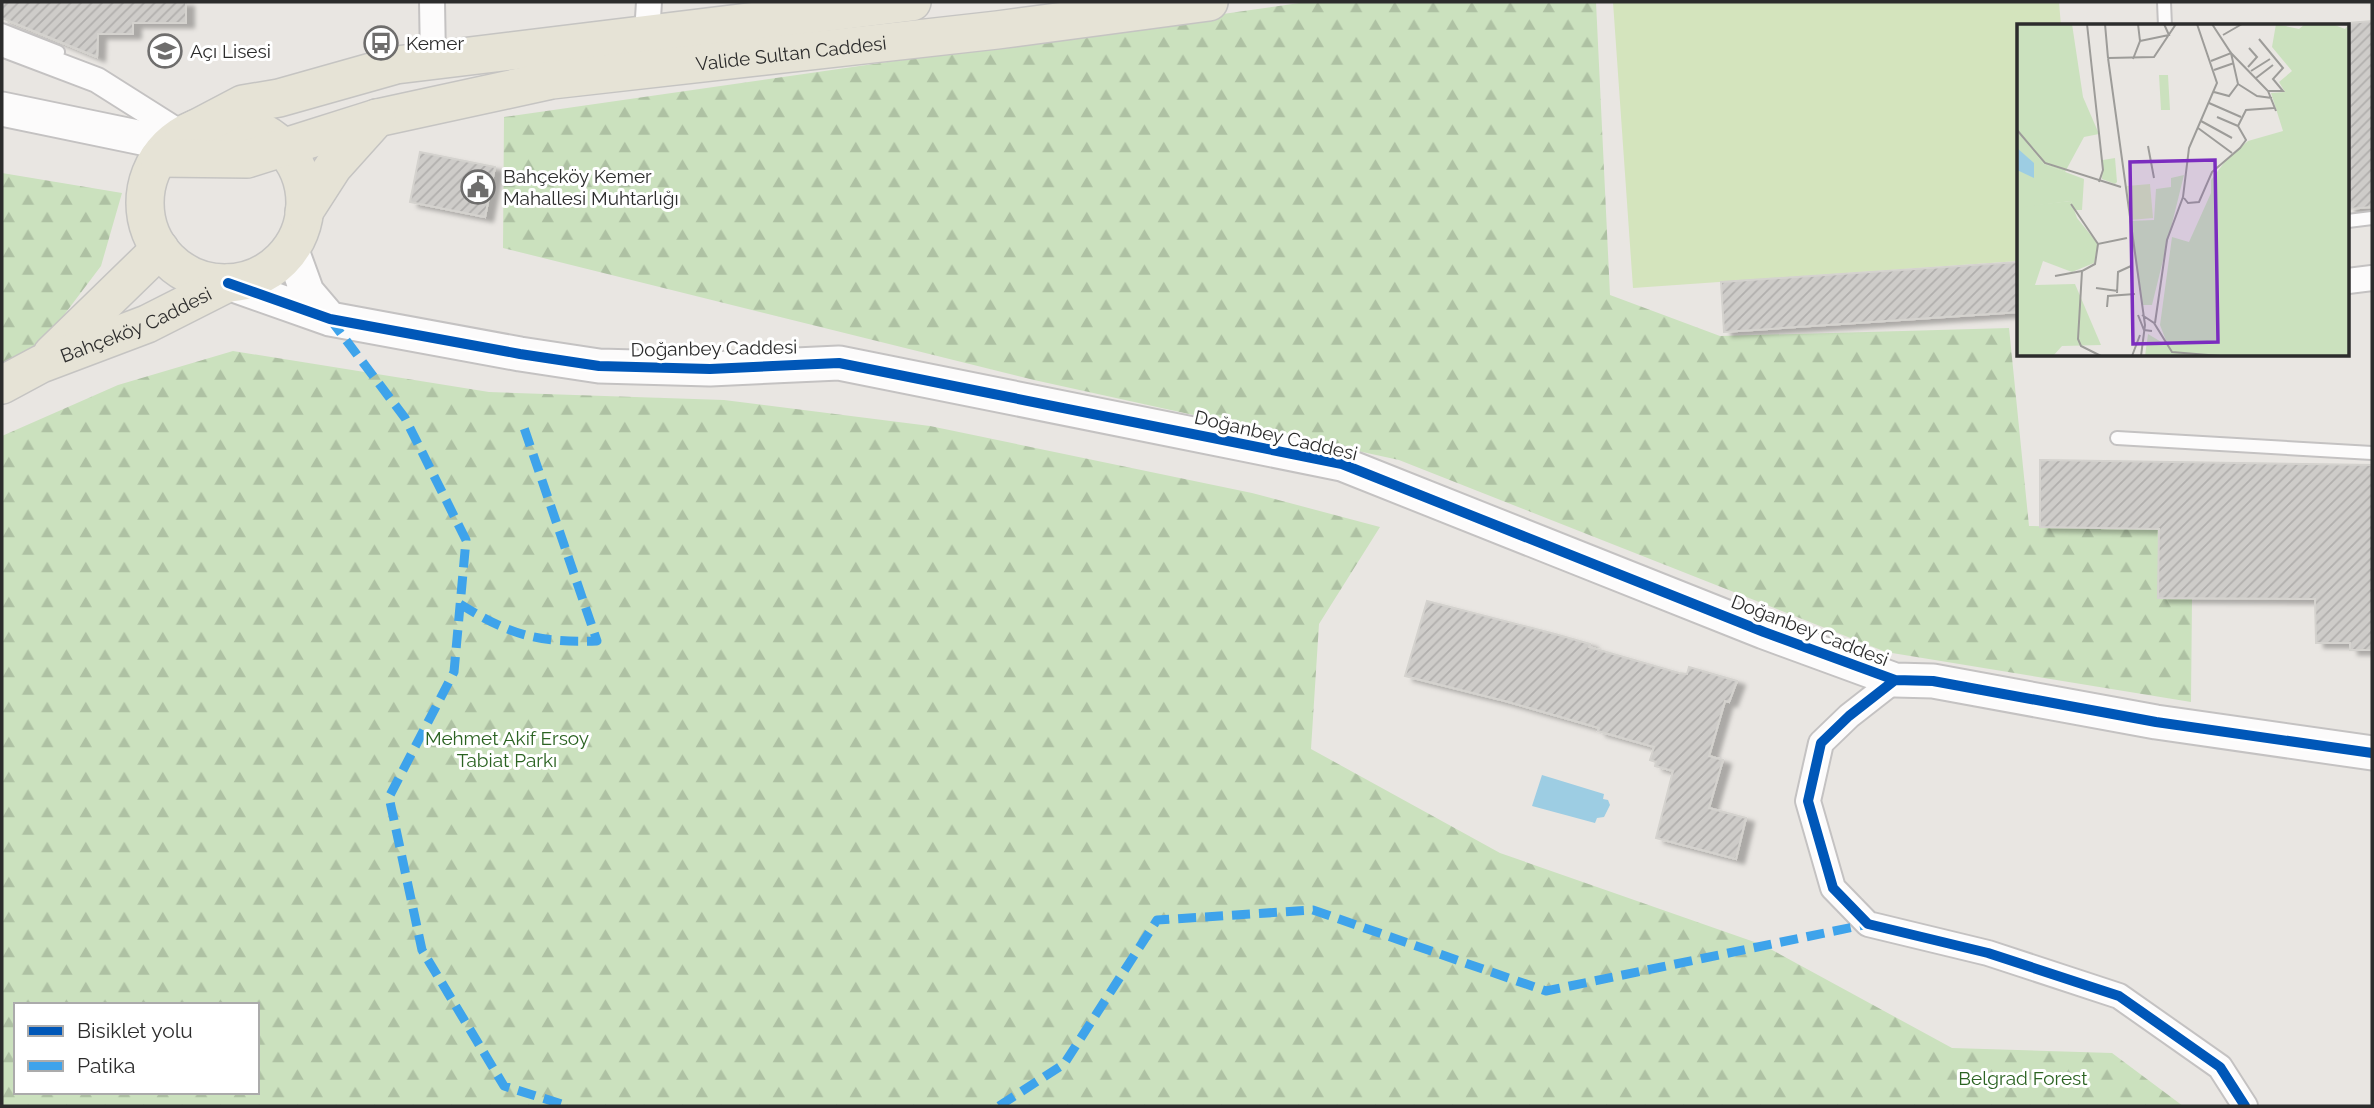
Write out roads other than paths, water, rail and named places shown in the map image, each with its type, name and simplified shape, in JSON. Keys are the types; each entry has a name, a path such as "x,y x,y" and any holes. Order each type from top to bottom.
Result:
{"main road":[{"name":"Valide Sultan Caddesi","path":"178,149 243,104 279,98 396,65 648,18 912,2"},
{"name":"Valide Sultan Caddesi","path":"284,149 314,136 377,118 552,80 997,30 1209,2"},
{"path":"304,212 333,167 377,118"},
{"path":"219,123 238,124 263,133 284,149 300,177 304,212 301,228 291,248 275,265 256,277 228,283 208,281 191,275 171,261 160,249 149,228 145,204 149,180 201,127 219,123"},
{"name":"Bahçeköy Caddesi","path":"41,364 160,249"},
{"name":"Bahçeköy Caddesi","path":"2,384 41,364 147,324 228,283"}],"street":[{"path":"432,2 433,60"},
{"path":"2,44 105,86 178,149"},
{"path":"2,55 93,88 105,86"},
{"path":"2,109 178,149"},
{"path":"2,131 178,149"},
{"path":"291,248 307,292 330,319"},
{"path":"2350,281 2372,278"},
{"name":"Doğanbey Caddesi","path":"228,283 330,319 599,366 710,369 839,363 1342,464 1764,632 1895,680 1933,681 2156,722 2372,753"},
{"path":"1895,680 1849,716 1821,743 1808,802 1833,888 1868,924 1988,953 2119,996 2220,1067 2245,1106"}],"lane":[{"path":"2164,2 2165,24"},
{"path":"2,30 81,61 105,86"},
{"path":"2350,221 2372,218"},
{"path":"2117,438 2372,453"}],"water":[{"path":"1542,775 1604,794 1603,799 1608,800 1610,805 1604,817 1597,818 1595,823 1532,806"}],"place":[{"name":"Kemer","path":"381,43"},
{"name":"Açı Lisesi","path":"165,51"},
{"name":"Bahçeköy Kemer Mahallesi Muhtarlığı","path":"478,187"}],"park label":[{"name":"Mehmet Akif Ersoy Tabiat Parkı","path":"507,749"},
{"name":"Belgrad Forest","path":"2023,1078"}]}
